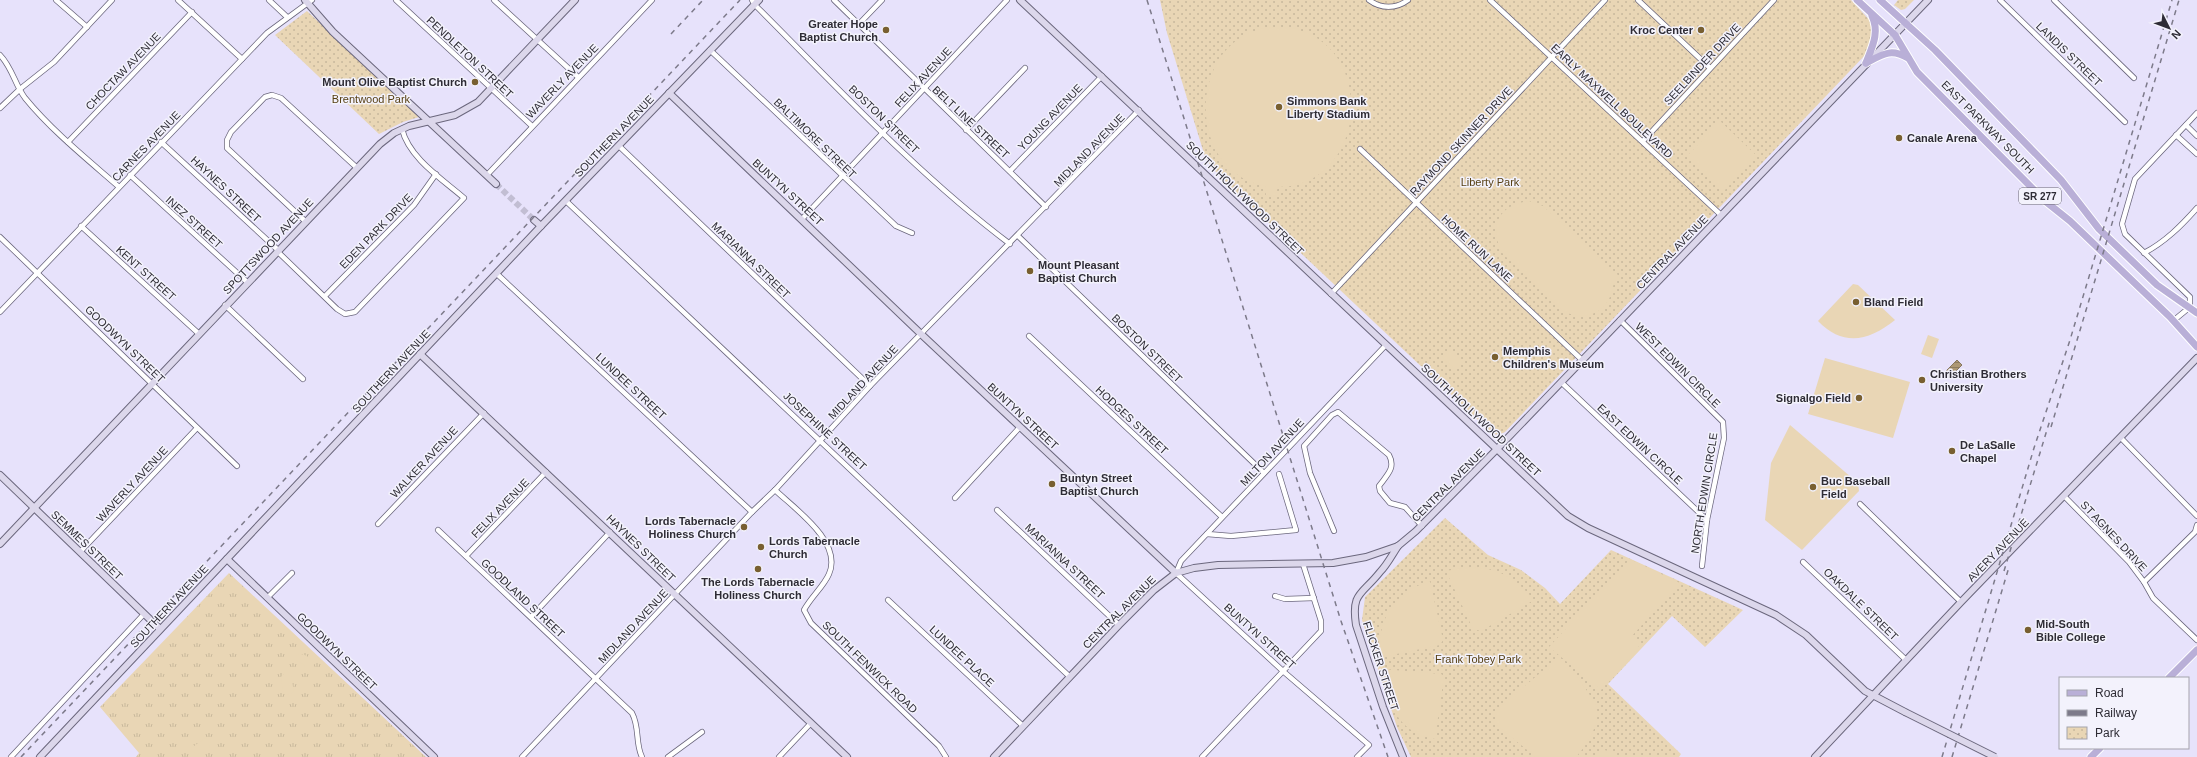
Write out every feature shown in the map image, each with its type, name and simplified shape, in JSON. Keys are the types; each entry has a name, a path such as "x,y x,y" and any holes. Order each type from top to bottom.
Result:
{"main road":[{"name":"SPOTTSWOOD AVENUE","path":"0,544 246,282 380,144 402,129 455,115 466,109 491,90 575,0"},
{"name":"SOUTH HOLLYWOOD STREET","path":"1020,0 1139,110 1385,346 1498,448 1568,516 1593,530 1776,615 1806,636 1873,697 1996,757"},
{"name":"EAST PARKWAY SOUTH","path":"1857,0 1895,35 1917,72 2045,201 2070,221 2173,321 2197,347"},
{"name":"EAST PARKWAY SOUTH","path":"1880,0 1906,23 2061,180 2100,229 2157,285 2197,313"},
{"name":"CENTRAL AVENUE","path":"994,757 1119,625 1154,590 1176,573 1194,568 1218,566 1333,563 1366,557 1398,546 1422,526 1498,448 1928,0"},
{"path":"308,1 333,32 496,184"},
{"name":"SOUTHERN AVENUE","path":"40,757 541,226 755,2"},
{"path":"1866,63 1874,41 1876,26 1869,11"},
{"path":"1866,63 1880,56 1895,52 1909,59"},
{"name":"BUNTYN STREET","path":"669,93 921,334 1176,573"},
{"path":"534,220 541,226"},
{"name":"HAYNES STREET","path":"420,354 847,757"},
{"name":"AVERY AVENUE","path":"1815,757 1961,602 2197,358"},
{"name":"SEMMES STREET","path":"0,475 160,630"},
{"name":"FLICKER STREET","path":"1398,546 1380,572 1357,596 1354,611 1356,625 1383,707 1403,757"},
{"name":"GOODWYN STREET","path":"227,559 434,757"},
{"path":"2170,677 2197,650"},
{"path":"2091,757 2099,749"}],"street":[{"path":"56,0 87,27"},
{"path":"0,108 20,89 46,68 112,0"},
{"path":"178,0 242,58"},
{"path":"269,0 287,17"},
{"name":"PENDLETON STREET","path":"396,0 491,90 532,126"},
{"path":"494,0 578,77"},
{"name":"WAVERLY AVENUE","path":"487,175 652,0"},
{"name":"BELT LINE STREET","path":"834,0 924,90 1046,207"},
{"path":"859,24 882,0"},
{"name":"FELIX AVENUE","path":"802,219 1007,0"},
{"path":"1369,0 1378,6 1390,7 1408,0"},
{"name":"EARLY MAXWELL BOULEVARD","path":"1490,0 1721,215"},
{"name":"RAYMOND SKINNER DRIVE","path":"1331,294 1416,204 1551,56 1605,0"},
{"path":"1638,0 1710,68"},
{"name":"SEELBINDER DRIVE","path":"1643,141 1774,0"},
{"name":"LANDIS STREET","path":"2000,0 2125,122"},
{"path":"2054,0 2134,78"},
{"name":"CARNES AVENUE","path":"0,312 242,58 267,33 308,1"},
{"name":"BOSTON STREET","path":"755,2 883,132 967,212 1010,244"},
{"name":"CHOCTAW AVENUE","path":"68,142 192,12"},
{"name":"BALTIMORE STREET","path":"710,50 896,226 912,233"},
{"path":"0,55 11,70 24,97 68,142 119,187"},
{"path":"966,130 1025,68"},
{"name":"YOUNG AVENUE","path":"1010,171 1102,76"},
{"path":"305,221 232,154 227,145 231,132 265,97 272,95 281,98 356,167"},
{"name":"MIDLAND AVENUE","path":"522,757 752,512 775,490 870,386 1018,236 1139,110"},
{"path":"2173,321 2190,307 2190,297 2125,234 2122,224 2135,179 2197,113"},
{"path":"2186,125 2197,136"},
{"path":"402,129 404,139 411,150 436,174"},
{"path":"2176,135 2197,154"},
{"name":"HAYNES STREET","path":"162,142 337,309 345,314 355,312 464,198 436,174"},
{"name":"MARIANNA STREET","path":"619,146 870,386"},
{"name":"HOME RUN LANE","path":"1360,148 1416,204 1582,360"},
{"name":"EDEN PARK DRIVE","path":"325,296 414,206 436,174"},
{"name":"INEZ STREET","path":"130,175 246,282"},
{"name":"JOSEPHINE STREET","path":"566,200 1070,677"},
{"path":"2144,253 2157,246 2173,231 2179,228 2197,208"},
{"name":"KENT STREET","path":"81,226 198,333"},
{"name":"BOSTON STREET","path":"1018,236 1264,473"},
{"name":"GOODWYN STREET","path":"0,237 38,272 151,384 237,466"},
{"name":"LUNDEE STREET","path":"497,274 752,512"},
{"path":"225,305 303,379"},
{"name":"WEST EDWIN CIRCLE","path":"1620,320 1723,422"},
{"name":"HODGES STREET","path":"1029,336 1222,518"},
{"name":"MILTON AVENUE","path":"1176,573 1181,561 1385,346"},
{"name":"EAST EDWIN CIRCLE","path":"1561,382 1707,520"},
{"path":"1334,531 1310,473 1304,446 1332,415 1338,412 1389,454 1392,461 1392,468 1380,486 1380,491 1390,503 1405,507 1422,526"},
{"name":"WALKER AVENUE","path":"378,524 484,413"},
{"name":"NORTH EDWIN CIRCLE","path":"1702,566 1707,520 1724,438 1723,422"},
{"path":"955,498 1020,427"},
{"name":"WAVERLY AVENUE","path":"80,552 197,428"},
{"path":"2121,438 2197,516"},
{"name":"FELIX AVENUE","path":"466,556 546,472"},
{"path":"1207,534 1231,536 1296,530 1279,474"},
{"name":"SOUTH FENWICK ROAD","path":"775,490 816,529 826,541 832,559 829,574 804,610 811,623 939,746 946,757"},
{"name":"ST AGNES DRIVE","path":"2064,497 2129,562 2144,582 2153,598 2197,640"},
{"path":"1860,504 1961,602"},
{"name":"MARIANNA STREET","path":"997,510 1119,625"},
{"path":"2144,582 2194,532 2197,525"},
{"name":"GOODLAND STREET","path":"438,530 632,713 637,722 638,748 642,757"},
{"path":"531,617 610,532"},
{"name":"OAKDALE STREET","path":"1803,562 1906,660"},
{"path":"1202,757 1284,672 1320,630 1321,621 1304,564"},
{"path":"268,598 292,573"},
{"name":"BUNTYN STREET","path":"1176,573 1284,672 1370,745 1357,757"},
{"path":"1275,596 1284,599 1314,598"},
{"name":"LUNDEE PLACE","path":"888,600 1023,726"},
{"name":"SOUTHERN AVENUE","path":"11,757 144,614"},
{"path":"778,757 811,723"},
{"path":"668,757 702,732"}],"green space":[{"name":"Liberty Park","path":"1160,0 1851,0 1875,26 1869,51 1505,432 1499,435 1493,434 1220,177 1206,160 1167,33"},
{"path":"1898,0 1914,0 1905,9 1901,10 1894,5"},
{"name":"Brentwood Park","path":"307,11 419,117 403,122 379,134 275,35"},
{"name":"Simmons Bank Liberty Stadium","path":"1279,27 1312,35 1334,54 1347,79 1351,108 1346,137 1332,163 1309,180 1278,187 1275,196 1266,195 1265,186 1237,175 1219,155 1208,129 1206,101 1212,73 1226,50 1249,33"},
{"path":"1720,121 1757,156 1724,191 1687,156"},
{"path":"1529,201 1543,206 1619,276 1614,283 1608,301 1600,310 1589,315 1576,315 1564,312 1503,254 1496,235 1496,226 1499,219 1503,212 1510,207 1518,203"},
{"name":"Bland Field","path":"1853,284 1858,285 1895,320 1876,333 1856,338 1846,338 1827,329 1818,321"},
{"path":"1928,335 1939,339 1932,358 1921,354"},
{"path":"1449,350 1461,361 1454,368 1442,358"},
{"name":"Signalgo Field","path":"1825,358 1910,382 1893,438 1808,414"},
{"name":"Buc Baseball Field","path":"1790,425 1858,483 1859,491 1802,550 1765,520 1771,463"},
{"name":"Frank Tobey Park","path":"1445,518 1488,555 1521,570 1545,588 1560,604 1611,550 1743,610 1705,647 1672,616 1608,684 1681,754 1679,757 1411,757 1397,727 1362,620 1365,597"},
{"path":"1630,559 1680,583 1632,636 1641,644 1601,690 1549,647"},
{"path":"1467,567 1488,569 1505,575 1519,585 1534,600 1481,631 1473,629 1446,571"},
{"path":"229,573 426,757 136,757 139,753 100,707"},
{"path":"1430,581 1443,640 1440,645 1382,657 1380,644 1381,631 1390,609 1407,592"},
{"path":"300,654 310,658 314,664 314,674 310,675 304,665 296,660 296,656"},
{"path":"1557,659 1564,663 1572,671 1590,696 1596,706 1597,719 1592,733 1576,757 1536,757 1496,725 1496,710"},
{"path":"1382,669 1441,674 1444,676 1435,739 1422,736 1411,730 1396,714 1387,693"},
{"path":"286,671 291,676 294,692 287,695 283,693 281,677"},
{"path":"207,737 211,740 209,749 201,754 193,752 191,748"},
{"path":"1604,750 1609,751 1615,757 1597,757"}],"shaded area":[{"path":"1957,360 1962,365 1949,378 1944,373"}],"tunnel":[{"path":"496,184 534,220"}],"railway":[{"path":"671,34 703,0"},
{"path":"21,757 740,0"},
{"path":"1147,0 1341,621 1388,757"},
{"path":"1942,757 2034,448 2070,340 2172,0"},
{"path":"2051,427 2179,0"},
{"path":"2004,571 2050,420"},
{"path":"1952,757 2009,567"}],"place":[{"name":"Greater Hope Baptist Church","path":"886,30"},
{"name":"Kroc Center","path":"1701,30"},
{"name":"Mount Olive Baptist Church","path":"475,82"},
{"name":"Simmons Bank Liberty Stadium","path":"1279,107"},
{"name":"Canale Arena","path":"1899,138"},
{"name":"Mount Pleasant Baptist Church","path":"1030,271"},
{"name":"Bland Field","path":"1856,302"},
{"name":"Memphis Children's Museum","path":"1495,357"},
{"name":"Christian Brothers University","path":"1922,380"},
{"name":"Signalgo Field","path":"1859,398"},
{"name":"De LaSalle Chapel","path":"1952,451"},
{"name":"Buntyn Street Baptist Church","path":"1052,484"},
{"name":"Buc Baseball Field","path":"1813,487"},
{"name":"Lords Tabernacle Holiness Church","path":"744,527"},
{"name":"Lords Tabernacle Church","path":"761,547"},
{"name":"The Lords Tabernacle Holiness Church","path":"758,569"},
{"name":"Mid-South Bible College","path":"2028,630"}]}
